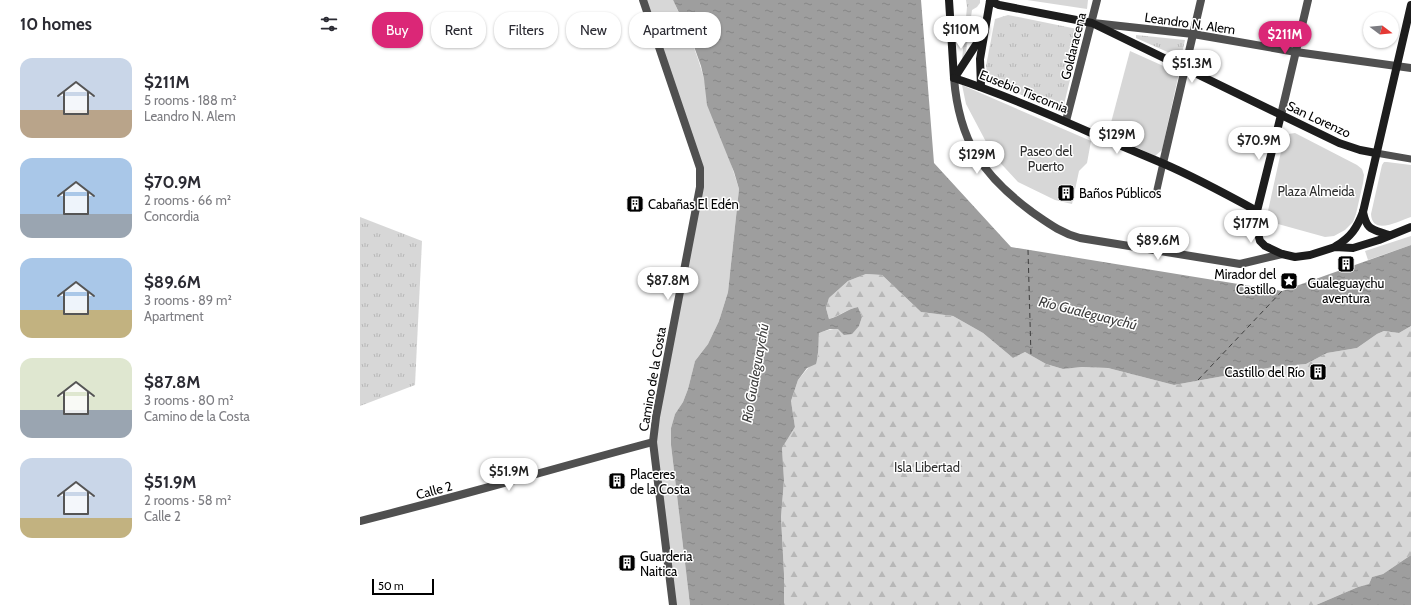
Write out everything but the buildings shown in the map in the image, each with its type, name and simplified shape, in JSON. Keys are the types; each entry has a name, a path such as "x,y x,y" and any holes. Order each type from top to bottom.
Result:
{"main road":[{"path":"949,0 954,78"},
{"path":"981,87 979,68 990,1"},
{"name":"Leandro N. Alem","path":"990,1 999,5 1092,23"},
{"path":"1281,115 1257,211 1257,230 1260,241 1265,246 1282,254 1295,257 1310,255 1335,246 1346,240 1354,232 1363,212 1411,6"},
{"name":"San Lorenzo","path":"1092,23 1339,143 1360,150 1376,153"},
{"path":"954,78 984,31"},
{"name":"Eusebio Tiscornia","path":"954,78 981,87 1066,121 1163,163 1257,211"},
{"path":"1363,212 1366,223 1370,228 1389,235"},
{"path":"1335,246 1353,248 1379,240 1411,227"}],"street":[{"name":"Camino de la Costa","path":"643,0 700,168 700,187 656,417 653,442 673,605"},
{"name":"Goldaracena","path":"1066,121 1097,0"},
{"path":"1156,194 1201,0"},
{"path":"1281,115 1308,0"},
{"name":"Leandro N. Alem","path":"1092,23 1193,34 1296,52 1411,68"},
{"path":"954,78 964,131 972,150 982,165 1006,191 1026,208 1062,232 1080,238 1240,264 1282,254"},
{"name":"San Lorenzo","path":"1376,153 1411,159"},
{"name":"Calle 2","path":"360,521 485,489 653,442"}],"green space":[{"path":"643,0 673,0 678,12 647,12"},
{"path":"966,0 980,0 980,3 972,10 966,52 962,60 967,7"},
{"path":"1027,0 1088,0 1087,9"},
{"path":"1008,15 1082,30 1062,113 988,80 986,66 995,19"},
{"path":"1136,35 1185,40 1181,58 1136,38"},
{"path":"659,48 694,48 739,189 728,292 719,321 708,344 695,361 688,389 683,402 675,414 671,428 671,445 690,605 673,605 653,442 700,168"},
{"path":"1130,51 1179,73 1162,150 1155,156 1108,134"},
{"name":"Paseo del Puerto","path":"962,85 1091,141 1087,163 1079,171 1072,204 1055,200 1018,182 993,155 966,104"},
{"name":"Plaza Almeida","path":"1295,133 1362,169 1364,175 1363,183 1353,222 1345,230 1334,236 1325,237 1278,224 1269,227 1267,225 1266,220 1284,138 1288,134"},
{"path":"1384,162 1411,165 1411,217 1393,224 1381,226 1373,221 1371,214 1382,165"},
{"path":"360,217 422,241 415,385 360,406"},
{"path":"1411,236 1411,245 1368,260 1365,251"},
{"name":"Isla Libertad","path":"866,274 882,275 921,312 953,316 983,333 1013,358 1025,352 1046,364 1063,369 1082,367 1108,368 1174,385 1274,367 1306,364 1327,353 1357,348 1384,331 1399,333 1411,326 1411,555 1383,574 1372,577 1369,584 1358,587 1316,605 784,605 781,517 784,480 782,448 795,427 791,401 798,380 818,356 817,348 819,333 834,329 859,326 862,317 858,307 850,309 829,319 826,308 829,298 848,281"}],"water":[{"name":"Río Gualeguaychú","path":"673,0 921,0 934,163 1011,247 1282,291 1411,245 1411,326 1399,333 1384,331 1357,348 1327,353 1306,364 1274,367 1174,385 1108,368 1082,367 1063,369 1046,364 1025,352 1013,358 983,333 953,316 921,312 882,275 866,274 848,281 829,298 826,308 829,319 850,309 858,307 862,317 859,326 852,334 844,335 838,329 830,329 819,333 816,364 807,368 798,380 791,401 795,427 782,448 784,480 781,517 784,605 690,605 671,445 671,428 675,414 683,402 688,389 695,361 708,344 719,321 728,292 739,189 734,172 707,105 704,79 695,48 721,48 721,12 679,12"},
{"path":"1411,555 1411,605 1316,605 1358,587 1369,584 1372,577 1383,574"}],"ferry route":[{"path":"1028,250 1031,356"},
{"path":"1198,380 1282,291"}],"place":[{"name":"Baños Públicos","path":"1066,193"},
{"name":"Cabañas El Edén","path":"635,204"},
{"name":"Gualeguaychu aventura","path":"1346,264"},
{"name":"Mirador del Castillo","path":"1289,281"},
{"name":"Castillo del Río","path":"1318,372"},
{"name":"Placeres de la Costa","path":"617,481"},
{"name":"Guarderia Naitica","path":"627,563"}]}
